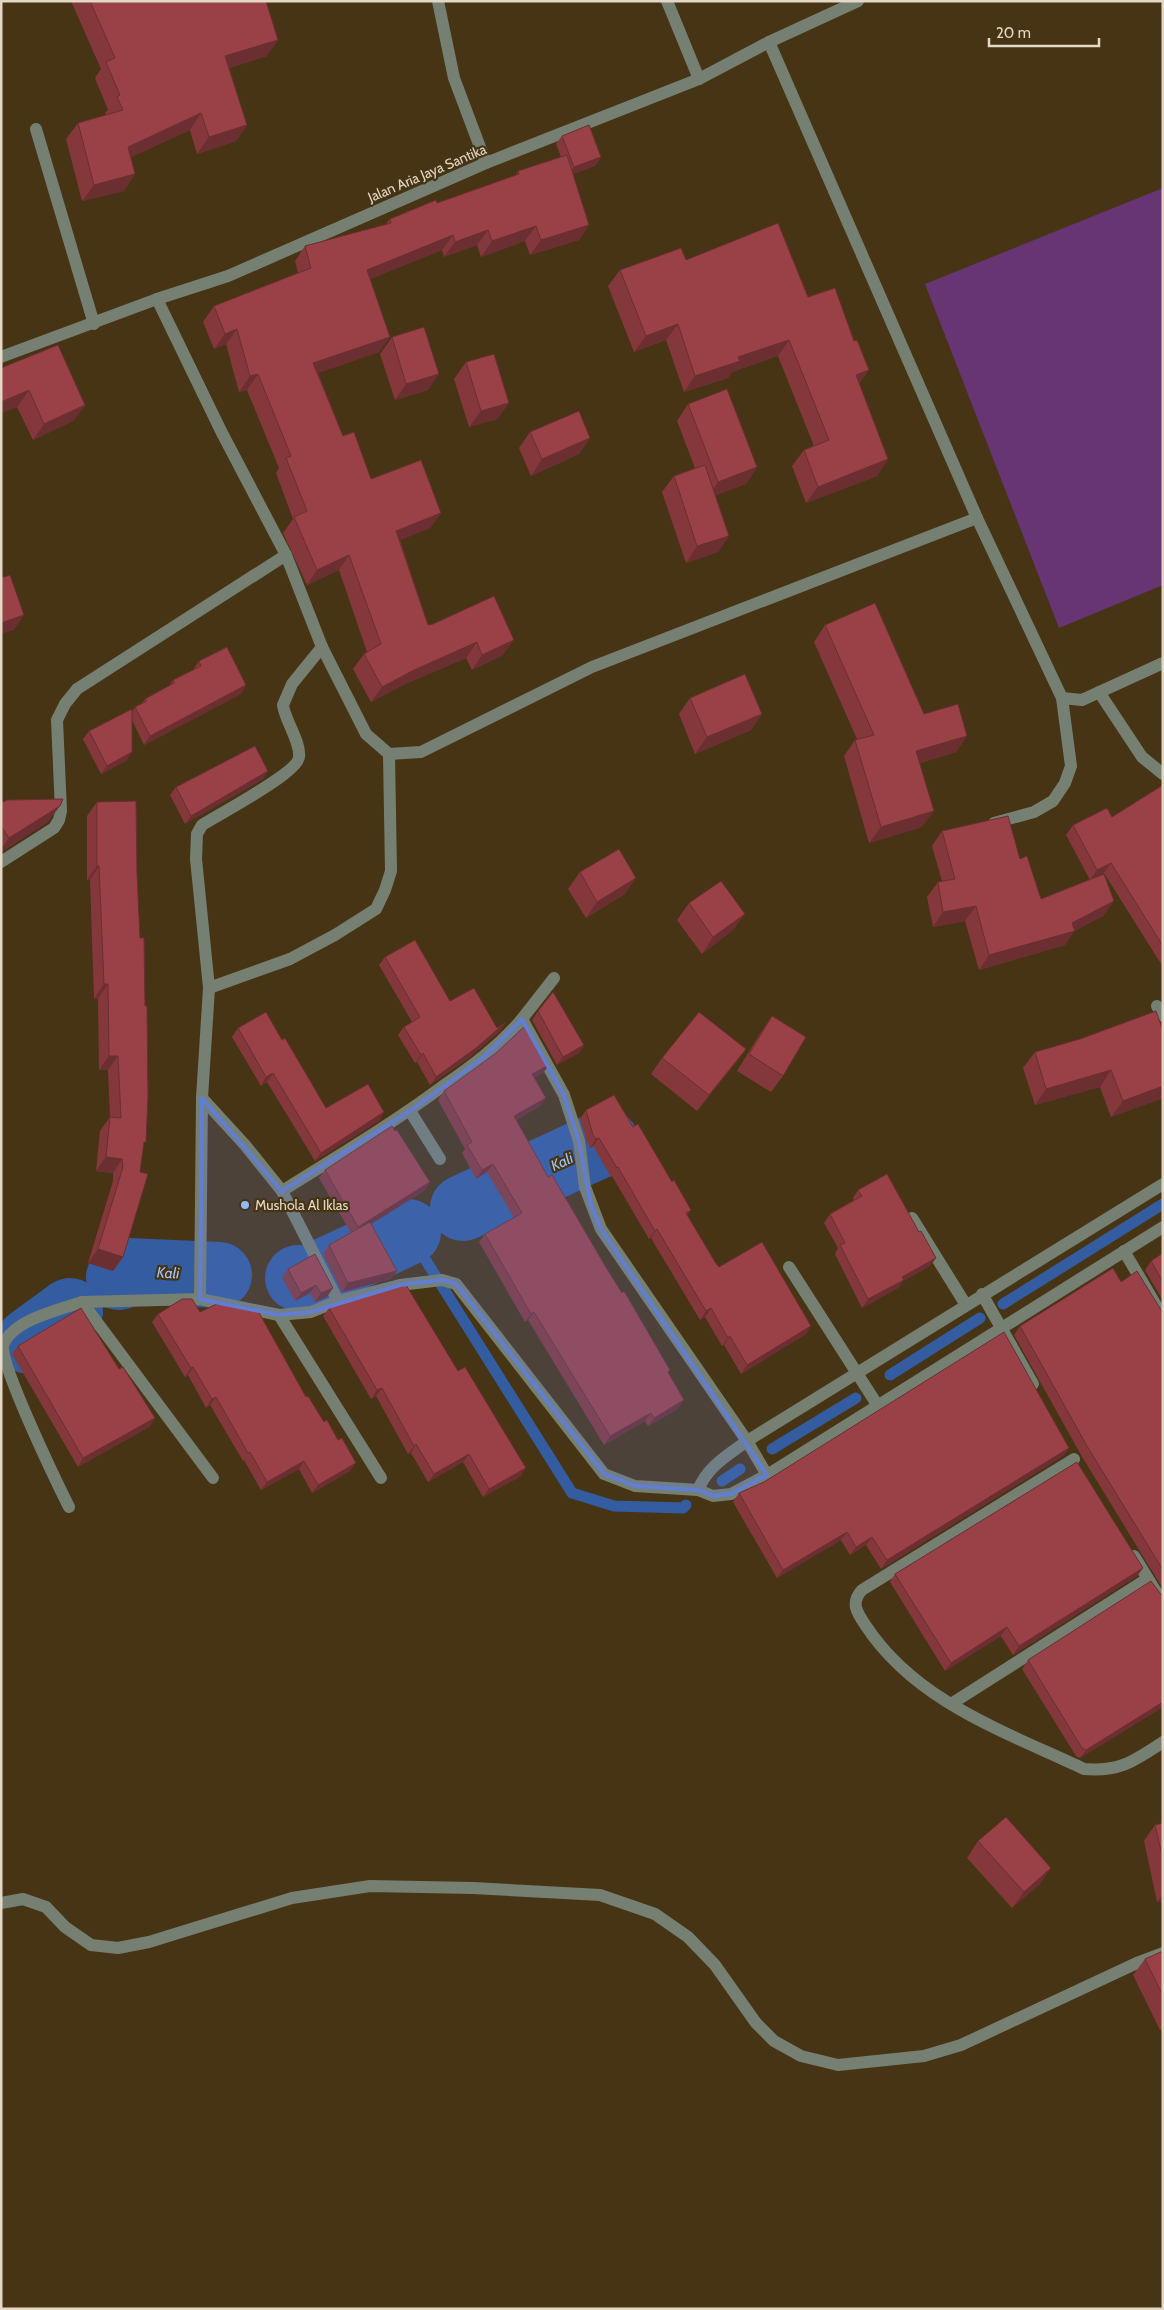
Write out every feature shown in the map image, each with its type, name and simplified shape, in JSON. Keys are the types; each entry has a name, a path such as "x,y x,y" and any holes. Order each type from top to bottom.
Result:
{"street":[{"path":"438,1 454,78 486,163"},
{"path":"667,1 699,78"},
{"name":"Jalan Aria Jaya Santika","path":"1,357 157,299 228,276 486,163 699,78 769,42 858,1"},
{"path":"769,42 977,518 1062,698 1070,766 1065,783 1053,801 1034,812 983,825"},
{"path":"36,129 94,324"},
{"path":"157,299 221,431 286,554 322,647 366,734 389,754 421,752 592,667 977,518"},
{"path":"1,862 54,828 59,820 62,811 57,720 65,704 77,689 286,554"},
{"path":"200,1300 202,1098 209,988 196,859 197,834 202,825 280,779 300,759 299,750 284,714 283,705 292,684 322,647"},
{"path":"1062,698 1082,700 1163,663"},
{"path":"1099,692 1142,757 1163,774"},
{"path":"209,988 290,959 335,935 376,909 391,871 389,754"},
{"path":"282,1191 410,1111 484,1057 508,1035 554,978"},
{"path":"522,1019 564,1096 579,1141 585,1187 601,1229 747,1441 767,1475"},
{"path":"202,1098 245,1145 282,1191 338,1301"},
{"path":"410,1111 440,1159"},
{"path":"698,1490 704,1477 712,1467 747,1441 982,1294 1163,1184"},
{"path":"912,1218 966,1305"},
{"path":"68,1508 5,1380 3,1346 12,1333 34,1318 82,1302 200,1300 279,1314 311,1312 338,1301 400,1285 442,1280 456,1284 604,1474 635,1486 698,1490 713,1496 731,1494 767,1475 1163,1226"},
{"path":"1124,1251 1163,1316"},
{"path":"789,1267 878,1406"},
{"path":"982,1294 1040,1398"},
{"path":"82,1302 214,1478"},
{"path":"279,1314 381,1478"},
{"path":"1074,1459 862,1590 856,1596 854,1604 857,1614 872,1636 904,1671 934,1695 1084,1769 1103,1770 1116,1768 1163,1742"},
{"path":"1128,1547 1163,1603"},
{"path":"950,1704 1148,1579"},
{"path":"1,1903 23,1899 46,1907 65,1927 90,1945 118,1948 149,1942 292,1898 370,1886 473,1888 600,1895 655,1914 688,1937 715,1965 756,2023 774,2040 801,2056 838,2065 924,2056 962,2045 1139,1962 1163,1953"}],"highlighted area":[{"path":"522,1019 564,1095 579,1141 591,1205 601,1229 767,1475 731,1494 713,1496 698,1490 635,1486 604,1474 456,1284 442,1280 400,1285 311,1312 279,1315 200,1299 202,1098 282,1191 410,1111 484,1057"}],"shaded area":[{"path":"1163,188 1163,585 1059,628 925,284"}],"building":[{"path":"90,1 266,1 278,40 225,56 247,125 209,137 201,113 128,147 135,174 94,185 78,123 123,110 117,97 120,95 106,62 115,58"},
{"path":"589,125 601,157 574,167 562,136"},
{"path":"567,155 589,225 541,240 536,226 492,241 488,230 455,242 453,235 367,270 390,337 313,363 343,436 354,432 371,479 421,460 441,513 396,531 428,625 494,596 514,640 482,655 477,642 414,670 382,687 364,654 381,644 349,555 317,570 294,517 307,511 286,458 291,456 258,374 250,376 237,329 225,334 214,306 311,268 305,246 391,223 390,219 436,200 437,203 519,174 518,171"},
{"path":"778,223 808,297 835,288 854,341 857,340 869,370 856,375 888,459 818,487 804,450 829,440 789,340 738,357 740,361 695,376 678,324 646,336 620,270 681,248 686,260"},
{"path":"424,327 439,374 406,384 392,337"},
{"path":"58,345 85,405 44,424 29,390 1,402 1,368"},
{"path":"494,354 509,403 481,411 466,362"},
{"path":"727,389 757,467 718,482 688,404"},
{"path":"579,411 590,438 542,459 530,432"},
{"path":"705,465 729,536 697,546 674,476"},
{"path":"10,575 24,615 1,623 1,578"},
{"path":"875,603 924,714 958,704 967,736 916,751 934,811 881,827 855,740 874,735 825,625"},
{"path":"227,647 246,685 150,736 135,707 147,701 145,699 174,683 173,680 201,666 199,661"},
{"path":"745,674 762,714 707,737 690,698"},
{"path":"132,709 132,752 107,766 89,731"},
{"path":"255,746 268,771 191,816 176,787"},
{"path":"1163,785 1163,946 1111,863 1097,870 1073,825 1107,808 1112,817"},
{"path":"63,799 60,806 9,838 1,826 1,803 7,800"},
{"path":"136,801 140,938 144,938 145,1006 147,1006 148,1096 146,1142 144,1142 140,1172 148,1174 123,1257 98,1249 123,1167 122,1159 106,1157 110,1117 121,1118 118,1056 109,1056 108,984 104,984 99,866 97,866 97,802"},
{"path":"1008,816 1020,859 1027,856 1041,899 1104,874 1114,901 1072,923 1075,931 989,955 976,906 943,912 938,882 955,879 942,831"},
{"path":"619,849 636,878 597,902 580,872"},
{"path":"721,881 745,914 713,937 689,903"},
{"path":"415,940 450,1001 474,988 497,1028 506,1022 476,1048 436,1077 423,1053 421,1055 404,1027 420,1017 385,957"},
{"path":"553,992 584,1045 563,1057 538,1011"},
{"path":"1156,1011 1163,1031 1163,1086 1123,1101 1111,1070 1046,1089 1035,1052 1080,1039"},
{"path":"266,1012 282,1040 285,1038 326,1108 368,1084 384,1112 321,1153 273,1073 266,1077 238,1028"},
{"path":"699,1012 746,1049 709,1095 662,1058"},
{"path":"772,1016 806,1037 783,1076 749,1054"},
{"path":"526,1025 549,1065 532,1074 546,1098 514,1116 548,1177 552,1175 622,1293 624,1291 670,1370 668,1372 684,1400 654,1418 651,1413 610,1436 534,1312 531,1314 485,1234 522,1213 493,1164 482,1170 467,1145 472,1142 444,1091 496,1053"},
{"path":"614,1095 633,1127 638,1124 672,1182 674,1180 691,1210 686,1213 719,1267 762,1242 811,1326 747,1365 730,1336 728,1338 711,1308 706,1311 657,1229 655,1231 618,1167 599,1138 596,1139 593,1135 586,1110"},
{"path":"392,1126 395,1131 397,1130 430,1182 358,1227 325,1170"},
{"path":"887,1174 919,1232 921,1231 936,1258 902,1277 904,1280 868,1299 840,1245 845,1243 830,1214 862,1196 858,1190"},
{"path":"370,1222 397,1271 348,1283 329,1245"},
{"path":"1163,1253 1163,1282 1151,1261"},
{"path":"315,1254 333,1288 321,1293 316,1285 301,1293 288,1269"},
{"path":"1113,1268 1121,1282 1137,1271 1163,1313 1163,1570 1087,1446 1020,1326"},
{"path":"406,1285 458,1371 465,1367 526,1468 489,1489 469,1454 434,1474 416,1444 414,1446 382,1388 377,1390 329,1308 346,1300"},
{"path":"182,1299 192,1299 200,1312 221,1302 257,1309 306,1397 308,1396 324,1422 327,1420 338,1440 342,1438 356,1463 318,1485 304,1461 267,1482 216,1397 212,1399 158,1314"},
{"path":"81,1308 119,1369 123,1367 155,1418 83,1458 18,1346"},
{"path":"1004,1332 1069,1448 887,1560 872,1537 856,1547 847,1532 783,1570 739,1493 764,1482"},
{"path":"1077,1462 1143,1568 1019,1646 1007,1627 951,1663 895,1574"},
{"path":"1151,1581 1163,1597 1163,1702 1086,1750 1082,1748 1028,1660"},
{"path":"1006,1817 1051,1868 1024,1892 978,1841"},
{"path":"1163,1823 1163,1859 1155,1825"},
{"path":"1163,1951 1163,1996 1145,1959"}],"waterway":[{"name":"Kali","path":"463,1208 606,1142"},
{"path":"1003,1304 1163,1204"},
{"path":"408,1232 572,1493 614,1506 683,1508 686,1505"},
{"name":"Kali","path":"298,1278 308,1279 408,1232"},
{"name":"Kali","path":"119,1277 128,1271 219,1275"},
{"name":"Kali","path":"29,1341 70,1311"},
{"path":"890,1375 980,1318"},
{"path":"772,1449 856,1398"},
{"path":"722,1481 740,1469"}],"place":[{"name":"Mushola Al Iklas","path":"245,1205"}]}
